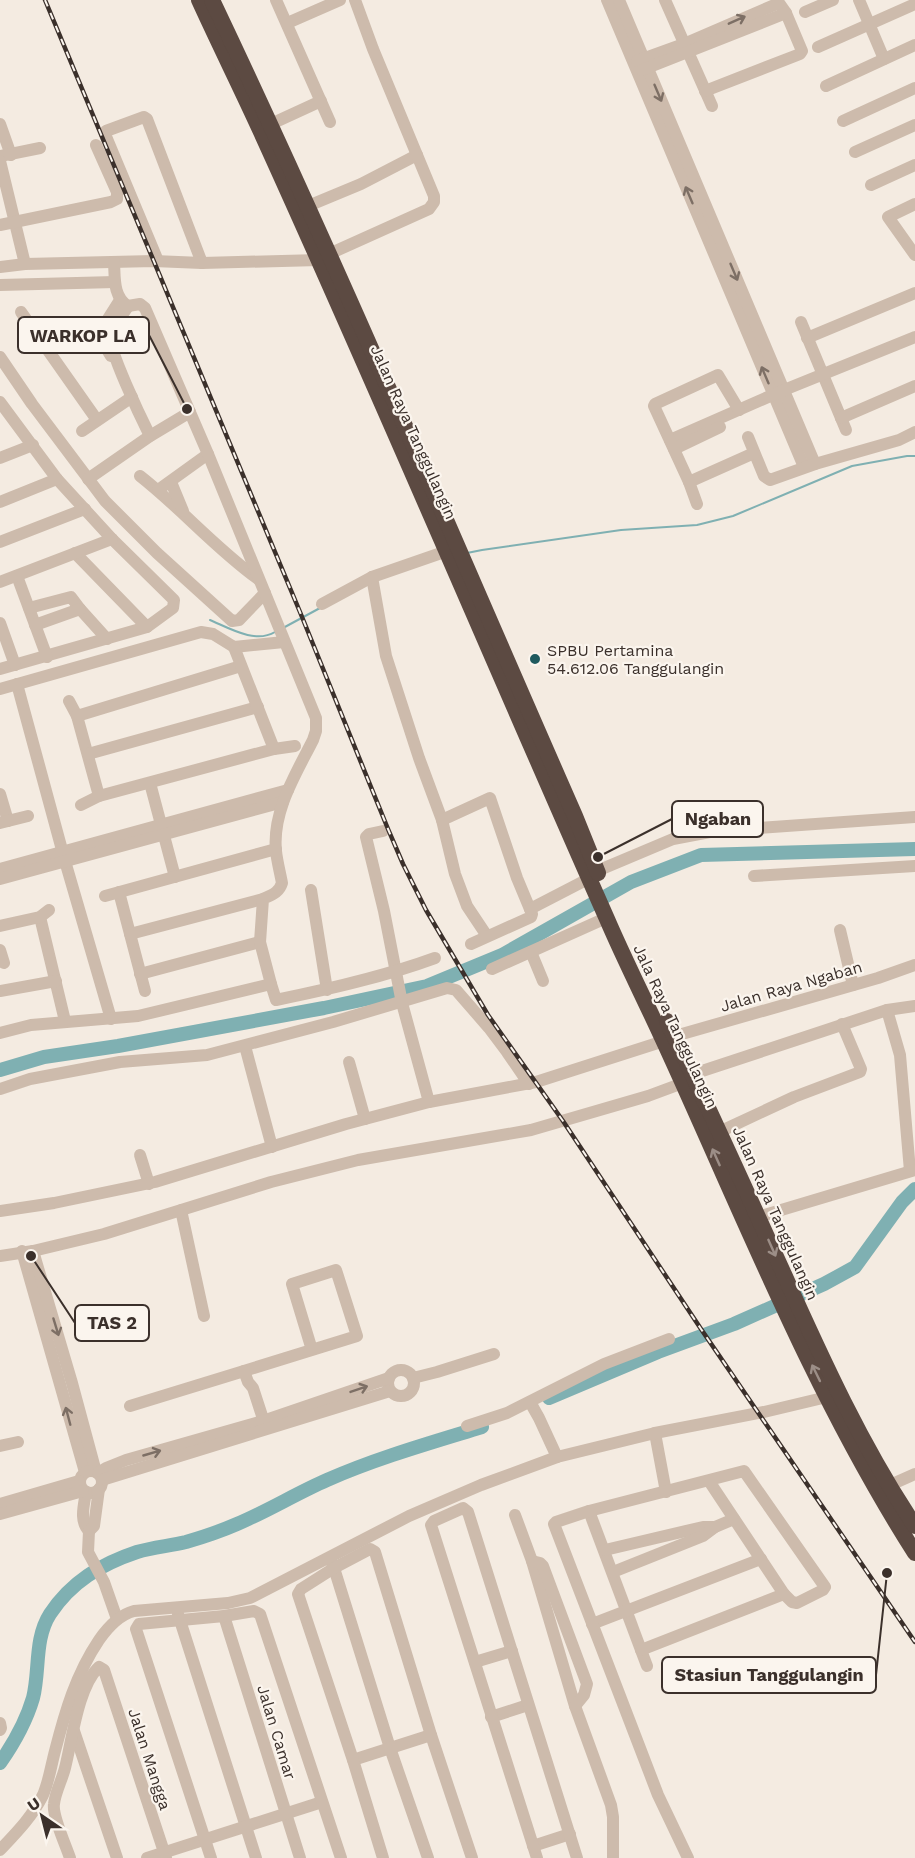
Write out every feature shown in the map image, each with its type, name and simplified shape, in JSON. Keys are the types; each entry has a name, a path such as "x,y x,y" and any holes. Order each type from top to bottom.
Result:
{"highway":[{"name":"Jalan Raya Tanggulangin","path":"198,0 324,257 594,876"},
{"name":"Jalan Raya Tanggulangin","path":"212,0 308,206 324,257"},
{"name":"Jala Raya Tanggulangin","path":"594,876 608,913 688,1078 782,1287"},
{"name":"Jalan Raya Tanggulangin","path":"688,1078 719,1132 738,1190 758,1217 782,1287"},
{"path":"782,1287 795,1314 827,1397 883,1502 915,1553"},
{"name":"Jalan Raya Tanggulangin","path":"795,1314 888,1486 915,1526"}],"street":[{"path":"276,0 330,122"},
{"path":"292,21 340,0"},
{"path":"0,267 25,264 158,261 202,263 324,257 429,209 434,196 355,0"},
{"path":"607,0 640,65 810,466"},
{"path":"619,0 640,65"},
{"path":"805,12 833,0"},
{"path":"858,0 884,59"},
{"path":"666,1 711,106"},
{"path":"686,48 762,4 779,3 786,13 802,51 800,54 705,91"},
{"path":"818,47 915,4"},
{"path":"640,65 786,13"},
{"path":"826,86 884,59 914,49"},
{"path":"843,121 915,88"},
{"path":"271,124 321,101"},
{"path":"158,261 105,134 106,131 144,117 147,119 202,263"},
{"path":"0,124 14,222 25,264"},
{"path":"855,152 915,125"},
{"path":"0,225 117,199 117,192 96,145"},
{"path":"4,157 40,148"},
{"path":"308,206 360,184 417,154"},
{"path":"872,185 915,165"},
{"path":"913,250 888,217 915,204"},
{"path":"114,262 115,282 124,303"},
{"path":"0,285 115,282"},
{"path":"807,338 915,294"},
{"path":"124,303 100,338 119,368 150,436"},
{"path":"124,303 140,304 145,308 208,454 316,718 313,740 288,789 279,817 276,849 282,883 278,891 263,899 130,934"},
{"path":"21,312 97,420"},
{"path":"801,322 846,430"},
{"path":"31,326 66,331 106,332"},
{"path":"47,348 66,331"},
{"path":"672,445 739,410 781,396 915,337"},
{"path":"824,378 915,345"},
{"path":"0,357 32,404 105,501 157,553 232,621 239,621 265,593"},
{"path":"697,504 655,404 716,375 720,376 739,410"},
{"path":"841,418 915,386"},
{"path":"672,445 739,418 781,396"},
{"path":"82,431 132,397"},
{"path":"0,669 147,627 173,608 174,600 112,539 57,479 1,405"},
{"path":"88,479 150,436 190,412"},
{"path":"748,437 764,476 770,480 899,440 915,432"},
{"path":"899,440 915,440"},
{"path":"0,458 33,445"},
{"path":"689,482 754,453"},
{"path":"158,490 208,454"},
{"path":"141,476 226,556 259,580"},
{"path":"0,502 57,479"},
{"path":"171,482 185,516"},
{"path":"0,542 85,509"},
{"path":"0,582 112,539"},
{"path":"75,553 147,627"},
{"path":"322,604 373,580 455,557"},
{"path":"17,576 47,657"},
{"path":"373,580 386,656 442,820 455,874 467,906 487,936"},
{"path":"28,608 71,597 106,639"},
{"path":"35,625 80,609"},
{"path":"0,623 15,665"},
{"path":"0,689 201,632 213,634 234,647 274,749"},
{"path":"234,647 283,638"},
{"path":"77,716 241,666"},
{"path":"17,684 63,856 111,1019"},
{"path":"69,701 77,716 99,796"},
{"path":"88,754 258,707"},
{"path":"81,805 99,796 274,749 295,746"},
{"path":"153,782 179,876"},
{"path":"0,868 63,856 166,828 288,789"},
{"path":"0,794 4,822 28,816"},
{"path":"442,820 490,798 517,878 532,914 531,917 471,944"},
{"path":"166,828 283,802"},
{"path":"530,909 673,839 715,831 915,817"},
{"path":"383,831 369,834 366,837 384,911 401,999 429,1102"},
{"path":"105,896 276,849"},
{"path":"0,879 63,856"},
{"path":"754,876 915,866"},
{"path":"311,890 327,990"},
{"path":"119,892 145,992"},
{"path":"263,899 260,942 276,1000 396,974 435,958"},
{"path":"492,969 608,913"},
{"path":"0,926 44,914 64,1021"},
{"path":"840,930 853,985"},
{"path":"140,974 260,942"},
{"path":"0,950 4,963"},
{"path":"531,952 543,981"},
{"name":"Jalan Raya Ngaban","path":"0,1211 149,1184 429,1102 529,1084 915,965"},
{"path":"0,991 56,981"},
{"path":"0,1033 31,1025 138,1016 271,984"},
{"path":"0,1089 30,1079 120,1062 207,1055 447,988 456,990 507,1052 529,1084"},
{"path":"0,1256 104,1234 271,1182 358,1160 531,1130 648,1096 688,1078 842,1024 887,1010 915,1006"},
{"path":"758,1217 913,1170 900,1055 887,1010"},
{"path":"719,1132 794,1097 860,1072 861,1069 842,1024"},
{"path":"245,1046 272,1147"},
{"path":"349,1062 365,1119"},
{"path":"140,1155 149,1184"},
{"path":"181,1210 204,1316"},
{"path":"27,1251 91,1481 94,1526 89,1531 88,1552 104,1582 117,1619"},
{"path":"130,1406 246,1376 312,1350 357,1336 336,1270 292,1284 312,1350"},
{"path":"467,1426 531,1403 604,1364 669,1339"},
{"path":"413,1378 494,1354"},
{"path":"398,1371 409,1373 413,1378 414,1384 408,1395 395,1395 390,1385 392,1374 398,1371"},
{"path":"246,1376 253,1388 260,1426"},
{"path":"0,1514 91,1481 390,1385"},
{"path":"383,1858 298,1593 301,1589 332,1563 409,1516 481,1485 557,1458 655,1432 764,1412 827,1397"},
{"path":"531,1403 557,1458"},
{"path":"655,1432 666,1492"},
{"path":"0,1446 18,1442"},
{"path":"688,1858 658,1795 554,1524 589,1511 742,1472 746,1473 825,1587 823,1590 797,1603 792,1602 784,1594 709,1481"},
{"path":"888,1486 915,1474"},
{"path":"0,1504 91,1481"},
{"path":"446,1501 449,1514"},
{"path":"570,1834 535,1852 431,1525 434,1521 463,1508 468,1512 528,1705 570,1834 577,1858"},
{"path":"589,1511 647,1666"},
{"path":"515,1515 532,1561 543,1566 587,1684 584,1695 575,1706 613,1810 613,1858"},
{"path":"613,1572 703,1536 715,1527 734,1519"},
{"path":"605,1550 703,1527 715,1527"},
{"path":"211,1858 136,1629 139,1624 240,1601 370,1550 375,1552 431,1735 472,1858"},
{"path":"592,1624 761,1559"},
{"path":"332,1563 390,1748 428,1858"},
{"path":"641,1650 784,1594"},
{"path":"0,1850 34,1811 44,1793 74,1687 102,1636 117,1619 134,1611 224,1616 254,1611 260,1614 340,1858"},
{"path":"178,1614 256,1858"},
{"name":"Jalan Camar","path":"224,1616 284,1814 300,1858"},
{"path":"475,1662 512,1650"},
{"name":"Jalan Mangga","path":"74,1731 80,1703 91,1677 99,1667 104,1670 165,1855"},
{"path":"491,1717 528,1705"},
{"path":"0,1723 0,1730"},
{"path":"60,1731 74,1731"},
{"path":"70,1858 54,1804 74,1731"},
{"path":"74,1731 117,1858"},
{"path":"353,1760 431,1735"},
{"path":"147,1858 165,1855 205,1839 322,1802"}],"waterway":[{"path":"467,553 621,530 697,525 733,516 852,466 915,456"},
{"path":"283,628 320,608"},
{"path":"210,620 251,636 275,632"},
{"path":"0,1070 44,1057 118,1046 324,1008 427,986 502,955 631,882 701,855 915,849"},
{"path":"549,1398 658,1352 734,1324 824,1284 855,1267 902,1202 915,1189"},
{"path":"0,1763 19,1732 33,1698 39,1644 45,1624 58,1603 77,1583 111,1562 137,1552 212,1534 346,1472 482,1427"}],"railway":[{"path":"45,0 388,829 426,910 488,1015 563,1121 701,1329 915,1642"}],"place":[{"name":"WARKOP LA","path":"187,409"},
{"name":"SPBU Pertamina 54.612.06 Tanggulangin","path":"535,659"},
{"name":"Ngaban","path":"598,857"},
{"name":"TAS 2","path":"31,1256"},
{"name":"Stasiun Tanggulangin","path":"887,1573"}]}
